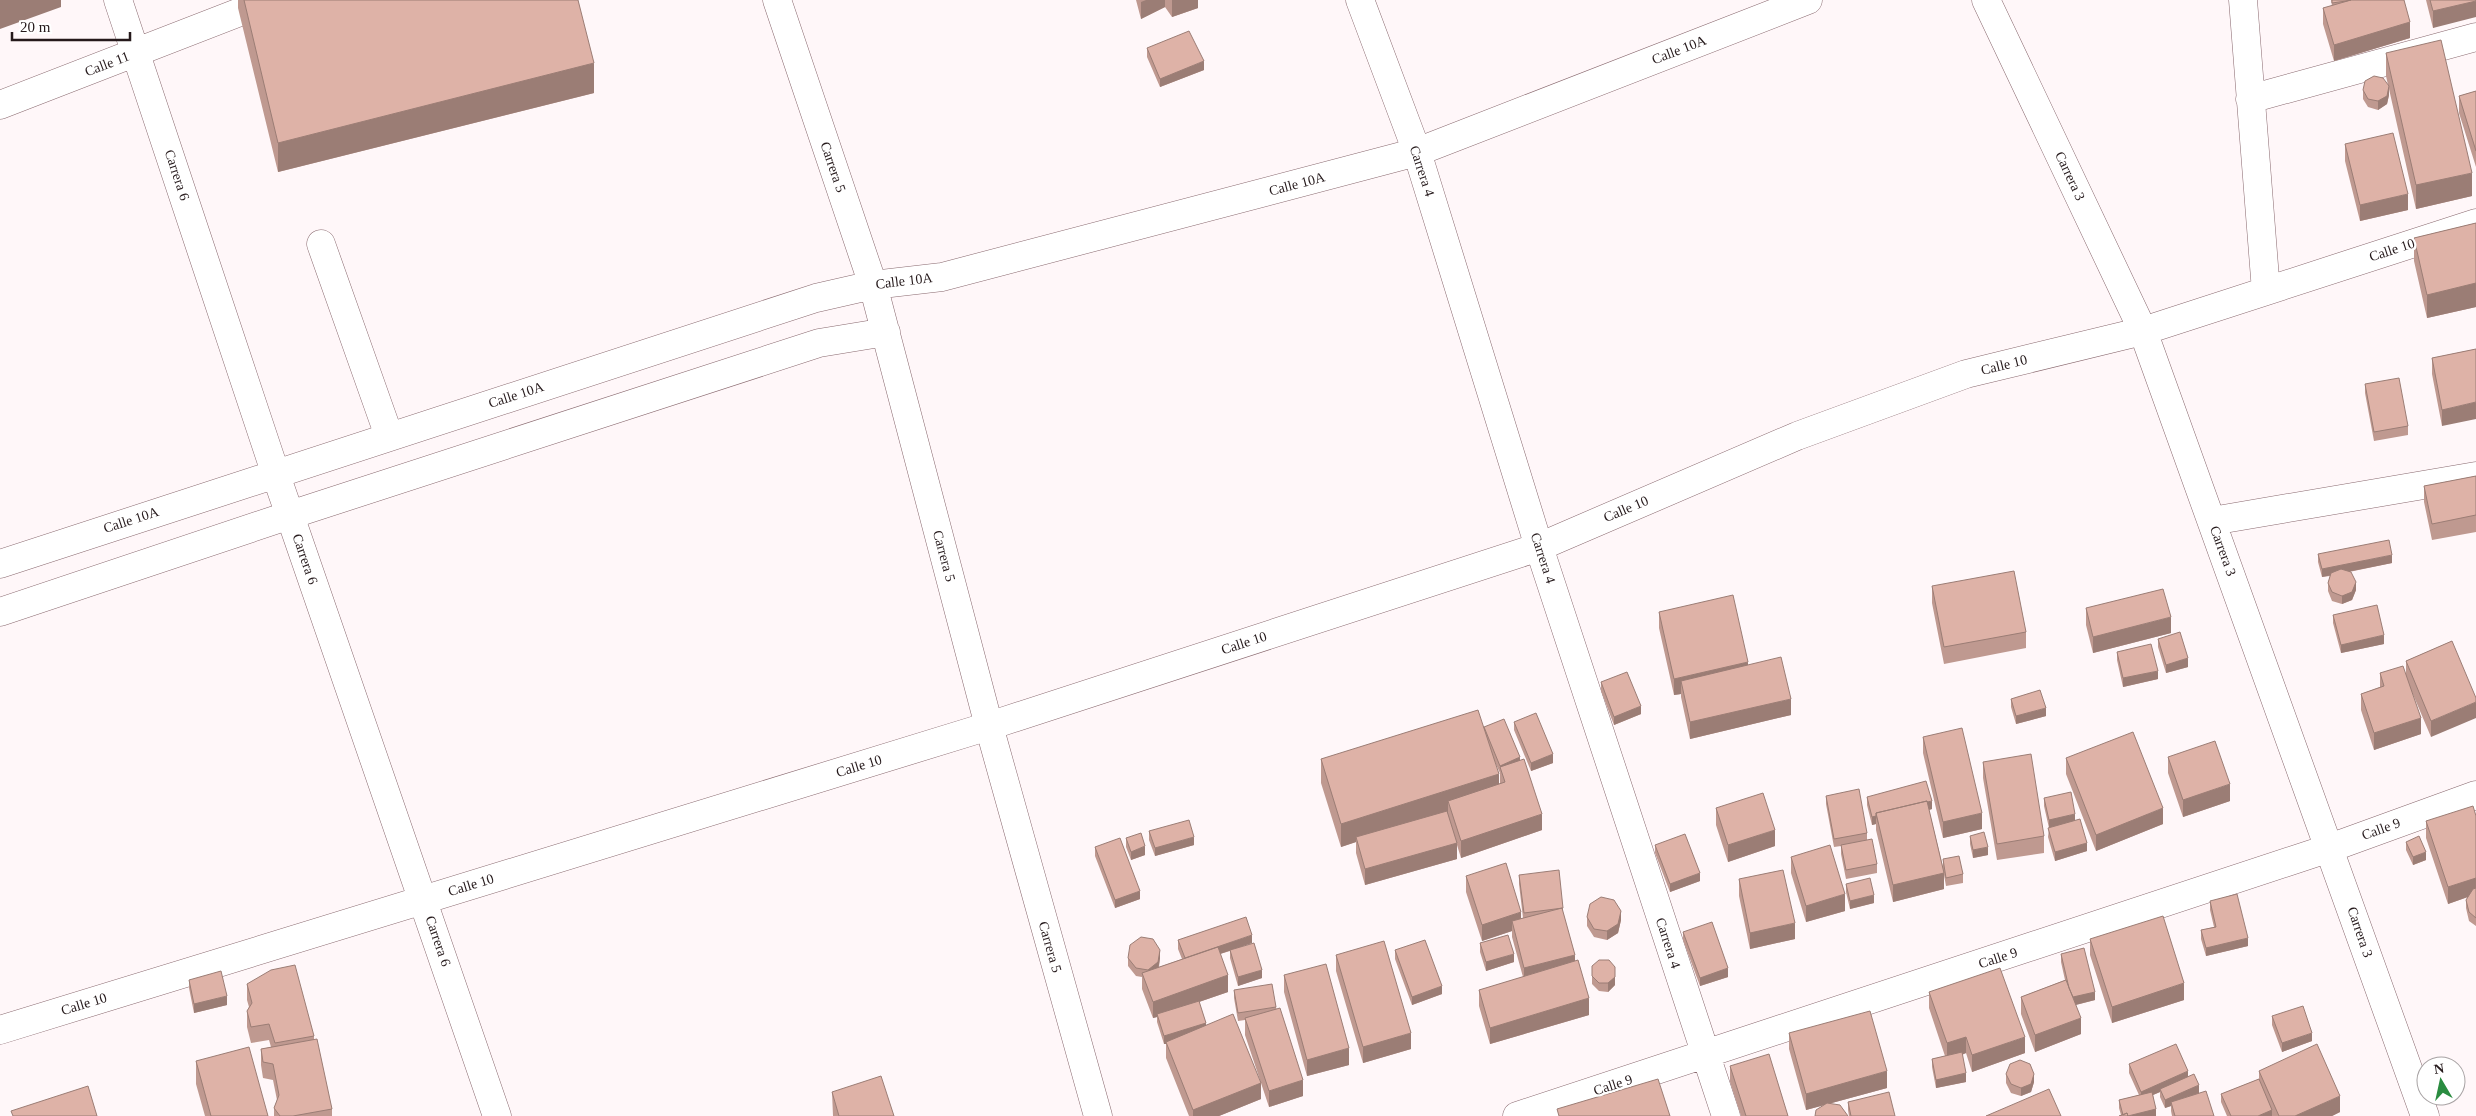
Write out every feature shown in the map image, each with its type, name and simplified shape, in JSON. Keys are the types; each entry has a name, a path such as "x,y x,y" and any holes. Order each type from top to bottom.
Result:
{"street":[{"name":"Carrera 6","path":"118,0 275,472 497,1116"},
{"name":"Calle 11","path":"0,105 271,0"},
{"name":"Carrera 5","path":"777,0 873,285 989,726 1098,1116"},
{"name":"Carrera 4","path":"1360,0 1417,152 1539,547 1726,1116"},
{"name":"Calle 10A","path":"0,564 275,472 816,298 873,285 942,277 1417,152 1808,0"},
{"name":"Carrera 3","path":"1986,0 2143,331 2425,1116"},
{"path":"2243,0 2266,291"},
{"path":"2250,99 2476,37"},
{"name":"Calle 10","path":"0,1030 989,726 1539,547 1797,436 1966,374 2143,331 2476,223"},
{"path":"321,244 389,436"},
{"path":"0,612 290,515 819,343 886,332"},
{"path":"2212,521 2476,476"},
{"name":"Calle 9","path":"1517,1116 1705,1056 2330,848 2476,795"}],"building":[{"path":"244,0 578,0 594,63 278,143"},
{"path":"2332,0 2351,0 2332,3"},
{"path":"2351,0 2404,0 2410,22 2334,45 2323,8"},
{"path":"2430,0 2476,0 2476,1 2433,11"},
{"path":"1189,31 1204,61 1160,79 1147,48"},
{"path":"2441,40 2472,173 2416,185 2386,53"},
{"path":"2374,76 2383,78 2389,86 2387,96 2378,101 2368,99 2363,90 2365,81"},
{"path":"2476,91 2476,151 2459,96"},
{"path":"2393,133 2408,194 2360,205 2345,144"},
{"path":"2476,223 2476,283 2427,295 2414,238"},
{"path":"2476,349 2476,402 2442,410 2432,358"},
{"path":"2399,378 2408,426 2374,432 2365,384"},
{"path":"2476,476 2476,515 2432,524 2424,486"},
{"path":"2389,540 2392,555 2322,569 2318,554"},
{"path":"2341,569 2351,572 2356,582 2352,592 2342,596 2332,592 2328,583 2331,573"},
{"path":"2014,571 2026,632 1944,647 1932,586"},
{"path":"2163,589 2171,617 2093,637 2086,608"},
{"path":"1733,595 1748,662 1674,679 1659,612"},
{"path":"2377,605 2384,635 2341,645 2333,615"},
{"path":"2180,632 2188,658 2166,665 2158,639"},
{"path":"2452,641 2476,702 2431,721 2406,661"},
{"path":"2151,644 2158,671 2123,678 2117,652"},
{"path":"1781,657 1791,699 1690,722 1681,681"},
{"path":"2403,666 2421,718 2374,733 2361,694 2384,686 2380,673"},
{"path":"1627,672 1641,706 1614,717 1601,682"},
{"path":"2040,690 2046,708 2016,716 2011,699"},
{"path":"1478,710 1499,774 1341,824 1321,759"},
{"path":"1536,713 1553,754 1531,763 1514,722"},
{"path":"1504,719 1520,757 1500,766 1484,727"},
{"path":"1962,728 1982,813 1943,822 1923,737"},
{"path":"2133,732 2163,808 2096,835 2066,758"},
{"path":"2215,741 2230,784 2183,800 2168,757"},
{"path":"2031,754 2044,836 1997,844 1983,762"},
{"path":"1524,759 1542,814 1461,841 1448,801 1505,782 1500,767"},
{"path":"1926,781 1932,801 1876,813 1876,816 1872,817 1867,797"},
{"path":"1859,789 1867,833 1834,839 1826,796"},
{"path":"2071,792 2075,814 2049,820 2044,798"},
{"path":"1763,793 1775,830 1728,845 1716,808"},
{"path":"1927,801 1944,873 1893,885 1876,813"},
{"path":"2473,806 2476,816 2476,878 2448,887 2426,821"},
{"path":"1447,811 1457,843 1365,869 1356,837"},
{"path":"2080,819 2087,843 2055,852 2048,828"},
{"path":"1189,820 1194,837 1155,848 1149,831"},
{"path":"1984,832 1988,847 1973,850 1970,836"},
{"path":"1141,833 1145,846 1131,852 1126,838"},
{"path":"1685,834 1700,873 1670,884 1655,845"},
{"path":"2419,836 2426,852 2413,857 2406,842"},
{"path":"1120,838 1140,891 1115,900 1095,847"},
{"path":"1872,839 1877,864 1846,870 1841,845"},
{"path":"1830,845 1845,894 1806,906 1791,857"},
{"path":"1959,856 1963,874 1946,878 1943,859"},
{"path":"1506,863 1521,912 1482,925 1466,876"},
{"path":"1559,870 1563,908 1524,913 1519,875"},
{"path":"1783,870 1795,923 1750,933 1739,879"},
{"path":"1870,878 1874,895 1850,901 1846,884"},
{"path":"2476,888 2476,918 2469,912 2466,900 2473,889"},
{"path":"2237,894 2248,938 2206,948 2201,930 2216,927 2210,901"},
{"path":"1601,897 1614,900 1621,911 1618,924 1607,931 1594,929 1587,917 1590,904"},
{"path":"1562,908 1575,955 1524,968 1512,921"},
{"path":"2163,916 2184,983 2112,1007 2090,939"},
{"path":"1246,917 1252,935 1185,958 1178,940"},
{"path":"1712,922 1728,968 1700,978 1683,932"},
{"path":"1508,935 1514,954 1486,962 1480,943"},
{"path":"1141,937 1153,939 1160,950 1158,962 1148,970 1136,968 1128,958 1130,945"},
{"path":"1425,940 1442,986 1412,997 1395,950"},
{"path":"1384,941 1411,1033 1363,1047 1336,955"},
{"path":"1254,943 1262,970 1238,977 1230,950"},
{"path":"1218,947 1228,975 1153,1002 1142,973"},
{"path":"2084,948 2095,992 2073,997 2061,954"},
{"path":"1578,960 1589,998 1490,1028 1479,990"},
{"path":"1599,960 1609,960 1615,967 1615,977 1608,983 1599,983 1592,976 1592,966"},
{"path":"1326,964 1349,1048 1307,1060 1284,975"},
{"path":"295,965 314,1036 275,1043 269,1024 251,1027 247,1011 252,1003 247,984 271,970"},
{"path":"2000,968 2025,1037 1972,1055 1966,1037 1947,1043 1929,992"},
{"path":"221,971 227,996 194,1004 189,980"},
{"path":"2066,980 2081,1018 2035,1035 2021,997"},
{"path":"1272,984 1276,1007 1238,1013 1234,990"},
{"path":"1199,1001 1206,1023 1164,1036 1157,1014"},
{"path":"2303,1006 2312,1033 2282,1043 2272,1016"},
{"path":"1280,1008 1303,1080 1269,1091 1245,1018"},
{"path":"1870,1011 1887,1071 1806,1094 1789,1033"},
{"path":"1233,1014 1261,1083 1193,1110 1166,1042"},
{"path":"317,1039 332,1109 293,1116 280,1116 274,1108 279,1095 273,1064 263,1062 261,1049"},
{"path":"2176,1044 2188,1071 2141,1092 2129,1064"},
{"path":"2317,1044 2340,1096 2295,1116 2279,1116 2259,1071"},
{"path":"249,1047 268,1116 211,1116 196,1061"},
{"path":"1962,1052 1966,1073 1936,1080 1932,1059"},
{"path":"1769,1054 1788,1116 1746,1116 1730,1066"},
{"path":"2020,1060 2030,1064 2034,1074 2031,1084 2021,1088 2011,1084 2006,1074 2010,1064"},
{"path":"2194,1074 2199,1085 2165,1100 2160,1089"},
{"path":"881,1076 894,1116 839,1116 832,1092"},
{"path":"1658,1079 1670,1116 1559,1116 1557,1109"},
{"path":"2259,1079 2272,1110 2258,1116 2231,1116 2221,1094"},
{"path":"88,1086 97,1116 13,1116 11,1111"},
{"path":"2049,1089 2061,1116 1986,1116"},
{"path":"2206,1091 2214,1116 2175,1116 2171,1102"},
{"path":"1889,1092 1895,1116 1851,1116 1848,1102"},
{"path":"2152,1092 2156,1109 2128,1116 2127,1113 2123,1115 2119,1100"},
{"path":"1827,1103 1840,1105 1848,1116 1815,1116 1816,1110"}]}
